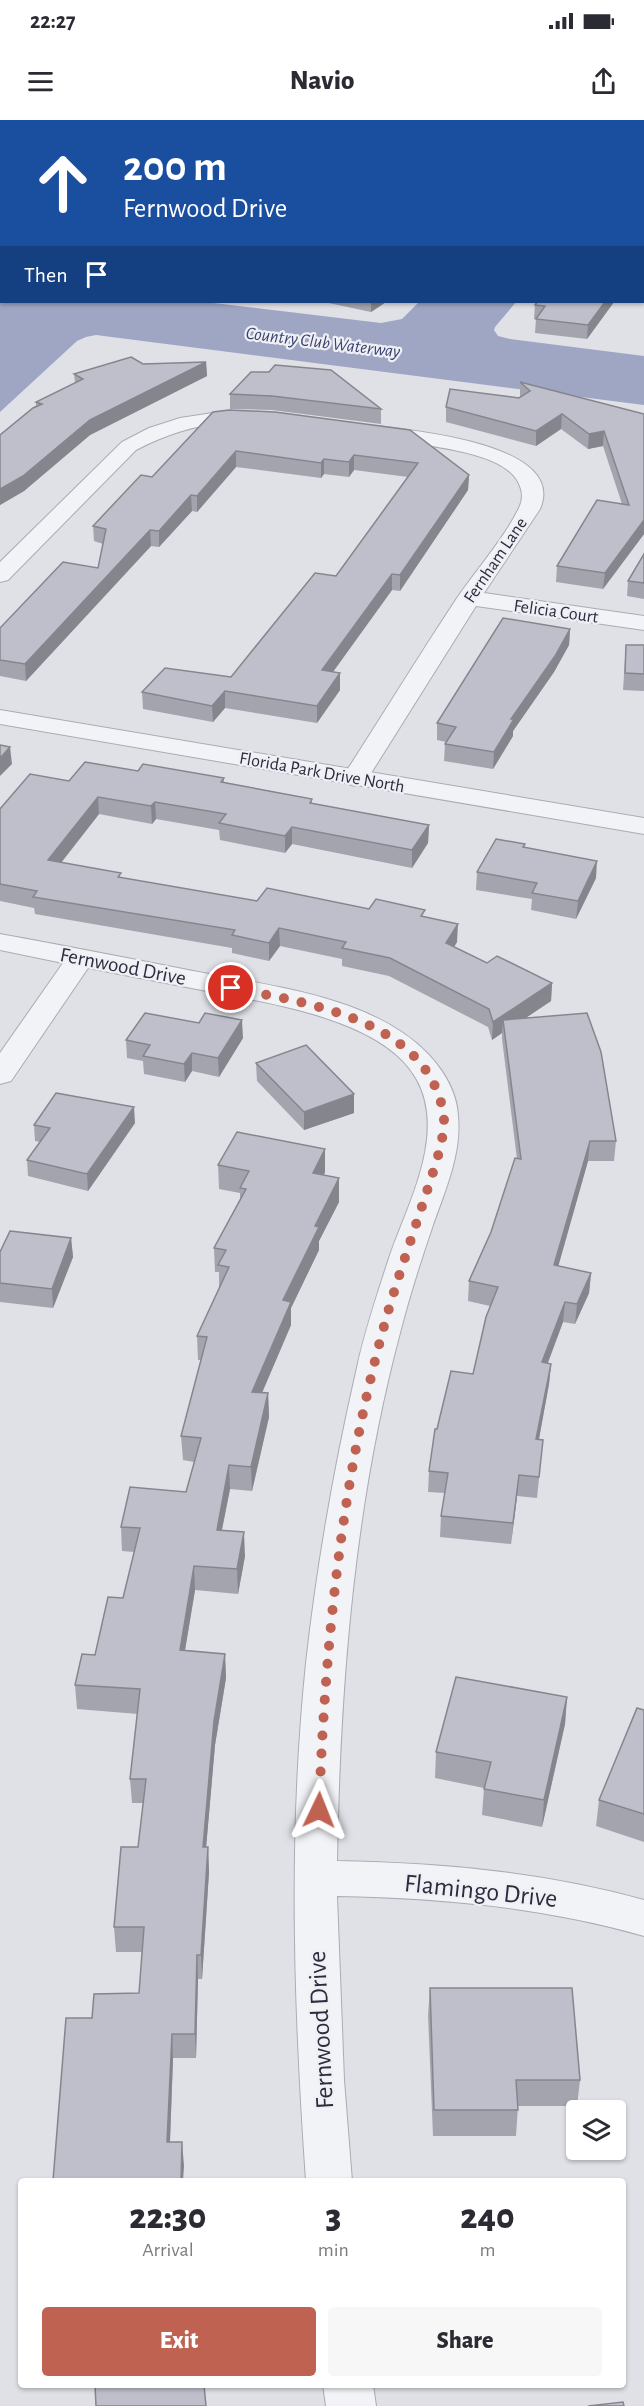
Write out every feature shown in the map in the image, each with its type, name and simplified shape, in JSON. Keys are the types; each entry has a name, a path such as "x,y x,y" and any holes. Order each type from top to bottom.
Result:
{"street":[{"path":"0,575 21,541 129,446 169,427 206,419 268,418"},
{"name":"Fernham Lane","path":"355,778 469,598 528,510 533,494 531,484 514,466 495,456 459,444 358,430"},
{"name":"Felicia Court","path":"469,598 644,623"},
{"name":"Florida Park Drive North","path":"0,717 644,826"},
{"name":"Fernwood Drive","path":"0,942 319,1006 353,1018 382,1033 410,1054 437,1089 444,1121 437,1159 388,1312 374,1366 335,1583 326,1678 315,1878 316,1977 329,2178"},
{"path":"0,1075 81,958"},
{"name":"Flamingo Drive","path":"315,1878 500,1888 588,1903 644,1918"},
{"path":"348,2388 351,2406"}],"water":[{"name":"Country Club Waterway","path":"0,303 213,303 381,323 402,319 418,303 515,303 495,327 494,330 498,336 644,356 644,405 96,335 77,341 0,412"}],"building":[{"path":"536,303 604,303 588,325 536,319 545,306 535,305"},
{"path":"131,357 143,364 206,362 90,420 23,476 0,489 0,435 33,408 42,404 36,402 83,379 74,374"},
{"path":"275,365 331,370 381,409 272,396 230,394 251,372 269,372"},
{"path":"520,382 644,414 644,520 605,573 557,566 597,500 629,505 604,431 589,434 562,414 536,431 446,407 450,389 519,398 530,391"},
{"path":"229,410 275,412 410,430 469,475 400,575 392,574 322,670 340,673 317,706 225,691 212,706 142,692 165,668 231,677 315,573 336,576 418,463 354,455 349,462 324,459 321,463 236,451 197,496 191,495 159,531 150,530 25,664 0,660 0,628 63,562 98,568 106,529 93,526 141,475 152,477 213,412"},
{"path":"644,554 644,583 628,581"},
{"path":"503,618 570,629 555,656 511,719 514,719 494,752 445,744 456,727 437,723"},
{"path":"626,645 644,645 644,674 625,673"},
{"path":"0,745 10,747 0,758"},
{"path":"85,762 138,771 143,764 224,778 221,782 312,799 310,803 429,825 412,850 292,827 285,836 219,823 226,814 155,802 151,806 98,797 48,860 121,873 118,877 257,901 267,888 369,909 376,899 425,910 421,916 458,924 446,943 487,963 497,956 552,983 493,1022 489,1009 390,958 342,948 346,942 279,928 269,943 232,935 235,930 33,897 37,891 0,884 0,809 30,774 69,781"},
{"path":"496,839 525,844 523,847 597,861 578,901 532,893 537,883 477,872"},
{"path":"145,1013 199,1023 205,1013 242,1020 218,1058 192,1053 184,1064 143,1056 150,1045 126,1040"},
{"path":"587,1013 601,1052 616,1141 590,1141 554,1265 591,1273 577,1304 565,1302 542,1362 551,1364 536,1439 543,1440 539,1477 519,1475 513,1523 441,1516 448,1473 429,1471 435,1429 437,1429 451,1371 473,1374 486,1317 498,1287 469,1281 491,1232 515,1158 521,1159 503,1020"},
{"path":"306,1045 354,1094 304,1112 256,1063"},
{"path":"56,1093 134,1107 87,1174 27,1160 50,1128 34,1125"},
{"path":"237,1132 325,1149 313,1173 339,1178 315,1226 319,1227 283,1300 291,1302 252,1392 268,1393 251,1467 229,1465 217,1530 244,1532 237,1569 194,1566 180,1650 225,1654 214,1721 203,1847 208,1847 201,1955 197,1955 195,2034 172,2034 167,2142 182,2142 181,2178 53,2178 66,2018 92,2018 94,1994 139,1993 144,1927 114,1927 121,1847 138,1847 146,1779 130,1779 140,1689 75,1685 82,1654 95,1655 108,1597 123,1598 140,1528 121,1527 130,1487 186,1492 201,1438 181,1436 207,1337 197,1336 229,1267 218,1265 226,1250 214,1248 246,1189 240,1188 249,1171 218,1165"},
{"path":"10,1231 71,1238 52,1289 0,1283 0,1252"},
{"path":"456,1677 567,1697 544,1800 484,1789 491,1762 436,1752"},
{"path":"637,1708 644,1710 644,1814 599,1800"},
{"path":"430,1988 572,1988 580,2080 516,2080 518,2110 434,2110"},
{"path":"95,2388 204,2388 206,2406 96,2406"},
{"path":"623,2402 624,2406 588,2406"}],"route":[{"path":"231,988 295,1000 336,1011 382,1033 410,1054 428,1075 437,1089 444,1121 437,1159 388,1312 374,1366 349,1496 335,1583 323,1719 319,1810"}]}
